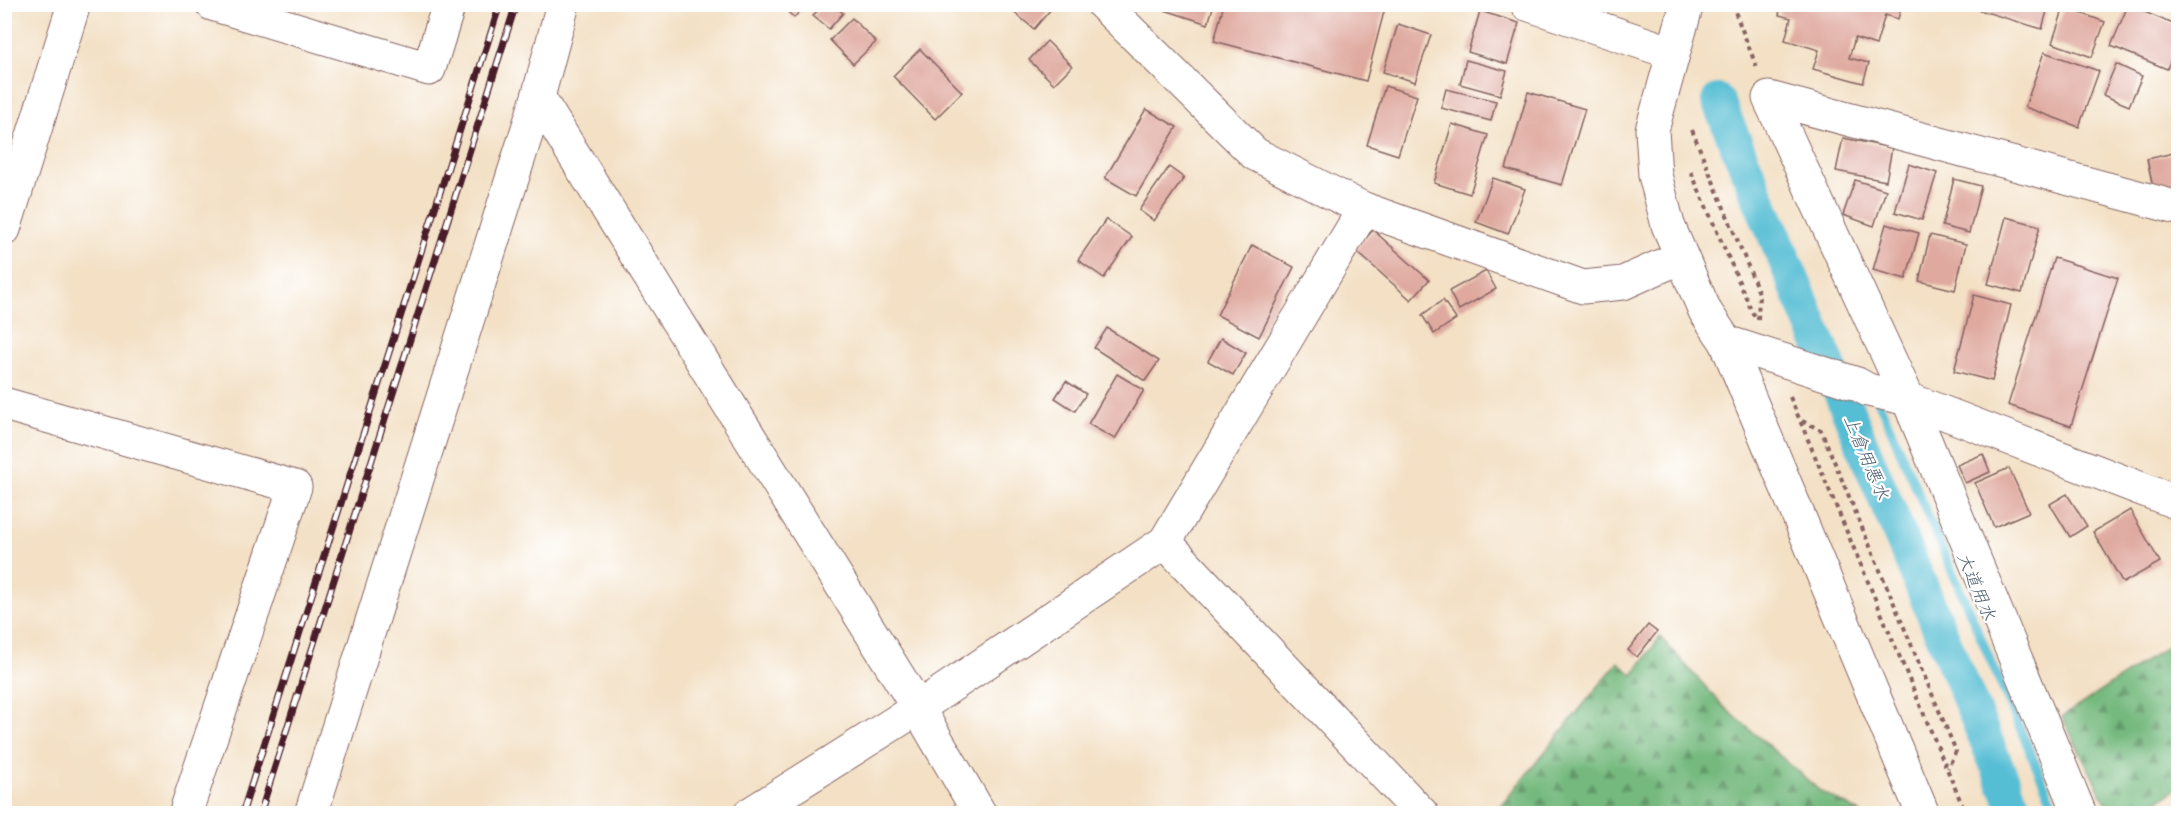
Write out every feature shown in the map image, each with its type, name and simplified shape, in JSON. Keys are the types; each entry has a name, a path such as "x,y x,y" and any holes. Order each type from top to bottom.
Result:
{"street":[{"path":"4,229 11,186 74,4"},
{"path":"212,4 429,69 449,4"},
{"path":"311,813 538,97 563,4"},
{"path":"1527,4 1673,53"},
{"path":"1688,4 1652,130 1655,175 1668,225 1705,311 1726,342 1923,813"},
{"path":"1111,7 1255,154 1365,209 1583,287 1623,283 1681,257"},
{"path":"538,97 918,708 980,813"},
{"path":"1769,98 2178,208"},
{"path":"1769,98 1908,399 2080,813"},
{"path":"750,813 918,708 1165,542 1365,209"},
{"path":"1726,342 1862,387 1908,399 2178,503"},
{"path":"4,404 296,487 185,813"},
{"path":"1165,542 1422,813"}],"path":[{"path":"1732,4 1769,98"},
{"path":"1688,165 1758,326 1760,293 1692,130"},
{"path":"1948,769 1956,751 1821,430 1801,420 1966,813"}],"green space":[{"path":"1660,637 1723,706 1820,791 1861,813 1495,813 1618,662 1633,675"},
{"path":"2178,639 2178,788 2139,813 2111,813 2062,717"}],"building":[{"path":"780,4 806,4 794,18"},
{"path":"823,4 833,4 843,13 829,29 813,16"},
{"path":"1004,4 1045,4 1051,9 1034,29"},
{"path":"1146,4 1214,4 1208,24"},
{"path":"1224,4 1386,4 1366,81 1214,41"},
{"path":"1781,4 1902,4 1898,19 1885,15 1876,45 1855,38 1849,58 1869,63 1863,83 1813,69 1819,50 1785,40 1791,18 1779,15"},
{"path":"1969,4 2049,4 2042,29 1969,7"},
{"path":"2128,5 2178,26 2178,42 2167,69 2111,46"},
{"path":"2064,7 2105,22 2092,57 2052,43"},
{"path":"1480,11 1519,23 1507,64 1468,52"},
{"path":"852,18 876,42 853,64 830,40"},
{"path":"1398,24 1431,35 1415,82 1383,72"},
{"path":"1047,41 1072,66 1054,84 1029,60"},
{"path":"920,49 962,92 935,119 893,76"},
{"path":"2044,52 2099,71 2079,127 2025,107"},
{"path":"1466,60 1507,71 1500,95 1460,84"},
{"path":"2116,64 2142,76 2129,106 2103,95"},
{"path":"1385,86 1417,96 1398,155 1367,145"},
{"path":"1446,89 1496,101 1491,121 1441,108"},
{"path":"1528,92 1585,109 1562,185 1506,169"},
{"path":"1146,109 1177,127 1136,196 1105,178"},
{"path":"1452,124 1488,135 1470,194 1434,183"},
{"path":"1843,138 1892,148 1886,181 1836,171"},
{"path":"2178,152 2178,191 2155,197 2147,159"},
{"path":"1909,164 1937,173 1922,220 1895,212"},
{"path":"1169,167 1184,178 1154,221 1139,210"},
{"path":"1493,178 1525,189 1508,234 1476,222"},
{"path":"1954,179 1981,186 1969,233 1942,226"},
{"path":"1855,180 1886,190 1874,226 1843,215"},
{"path":"2006,217 2040,226 2022,293 1988,284"},
{"path":"1106,219 1132,237 1104,278 1078,260"},
{"path":"1886,224 1919,233 1906,279 1873,270"},
{"path":"1373,230 1429,280 1411,300 1355,250"},
{"path":"1930,235 1966,244 1955,290 1919,281"},
{"path":"1252,245 1294,267 1259,337 1217,315"},
{"path":"2054,258 2118,278 2071,426 2008,405"},
{"path":"1486,271 1496,289 1459,310 1449,291"},
{"path":"1974,295 2011,305 1992,381 1954,371"},
{"path":"1443,300 1456,319 1434,334 1422,315"},
{"path":"1107,328 1159,361 1145,381 1094,348"},
{"path":"1221,338 1246,353 1233,375 1208,361"},
{"path":"1117,374 1144,390 1115,439 1088,424"},
{"path":"1066,381 1086,394 1075,411 1055,398"},
{"path":"1983,454 1990,472 1965,483 1957,465"},
{"path":"2009,468 2029,512 1994,527 1975,483"},
{"path":"2067,494 2087,526 2070,537 2050,504"},
{"path":"2130,510 2160,562 2123,583 2093,532"},
{"path":"1648,625 1657,632 1637,657 1628,650"}],"waterway":[{"name":"上倉用悪水","path":"1718,101 2017,814"},
{"name":"大道用水","path":"1878,400 2057,814"}],"railway":[{"path":"242,814 500,4"},
{"path":"260,814 516,4"}]}
